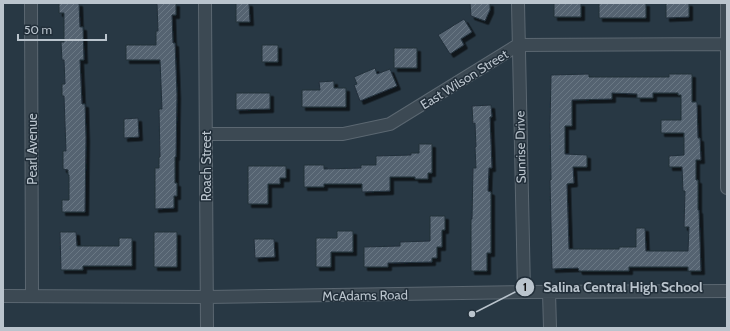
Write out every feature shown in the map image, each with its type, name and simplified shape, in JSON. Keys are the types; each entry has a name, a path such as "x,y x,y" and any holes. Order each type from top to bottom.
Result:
{"street":[{"name":"Pearl Avenue","path":"31,3 32,295"},
{"name":"Roach Street","path":"205,3 207,328"},
{"name":"Sunrise Drive","path":"518,3 524,292"},
{"path":"727,3 727,188"},
{"name":"East Wilson Street","path":"206,134 343,134 390,124 518,45 727,44"},
{"name":"McAdams Road","path":"3,296 207,297 524,292 727,291"},
{"path":"549,292 550,328"}],"building":[{"path":"59,3 79,3 80,27 83,27 84,60 80,60 82,104 85,104 85,212 62,212 62,200 69,200 69,175 68,170 63,169 63,151 66,151 64,96 62,96 62,84 65,84 64,60 62,60 61,42 64,42 64,13 59,13"},
{"path":"157,3 176,3 176,15 172,15 173,43 175,43 177,95 175,183 177,183 177,196 174,196 174,208 155,209 155,168 159,168 160,157 159,109 162,109 160,60 126,60 126,45 156,45 156,31 158,31"},
{"path":"236,3 249,3 250,22 236,22"},
{"path":"470,3 490,3 490,10 485,21 471,16"},
{"path":"554,3 581,3 581,17 554,17"},
{"path":"599,3 646,3 646,18 599,18"},
{"path":"666,3 689,3 689,17 666,18"},
{"path":"464,19 472,32 461,39 464,45 450,54 438,35"},
{"path":"262,45 278,45 278,62 262,62"},
{"path":"394,48 417,48 417,68 394,68"},
{"path":"375,68 377,74 390,69 397,86 360,101 354,85 357,84 354,77"},
{"path":"589,74 589,77 669,77 669,74 692,74 692,102 697,102 698,138 700,138 701,160 696,160 696,180 698,180 701,271 688,271 688,267 629,267 629,271 579,271 578,268 552,269 550,180 551,75","holes":["612,93 637,94 637,98 653,98 653,93 678,93 678,95 681,95 681,120 661,120 661,133 684,133 684,155 669,156 669,167 682,167 683,191 685,191 684,227 689,227 688,251 646,251 645,228 636,228 636,247 619,247 619,249 569,249 567,184 574,183 573,167 587,167 587,155 565,154 565,126 572,126 572,100 612,99"]},
{"path":"334,81 334,88 346,88 346,107 302,107 302,90 320,90 319,82"},
{"path":"236,93 270,93 270,109 236,110"},
{"path":"491,105 492,168 489,168 488,191 491,192 491,253 487,253 487,271 471,271 473,168 476,168 475,123 473,124 472,106"},
{"path":"138,118 139,137 124,138 124,119"},
{"path":"419,144 432,144 432,173 428,173 428,179 415,179 415,177 390,177 390,191 362,192 362,184 324,184 324,187 304,187 304,165 324,165 324,169 361,168 361,165 376,165 376,156 411,155 411,153 419,153"},
{"path":"248,166 286,166 286,178 280,178 280,184 268,184 268,204 248,204"},
{"path":"430,216 445,216 445,230 442,230 442,247 437,247 437,258 432,258 432,262 388,263 388,267 364,267 364,247 400,246 400,242 430,241"},
{"path":"337,231 353,231 353,252 331,252 331,267 316,267 316,238 337,238"},
{"path":"60,232 76,232 77,246 119,246 119,238 132,238 132,266 83,266 83,270 61,270"},
{"path":"154,232 177,232 177,267 154,267"},
{"path":"254,239 274,239 275,257 255,258"}],"place":[{"name":"Salina Central High School","path":"472,314"}]}
